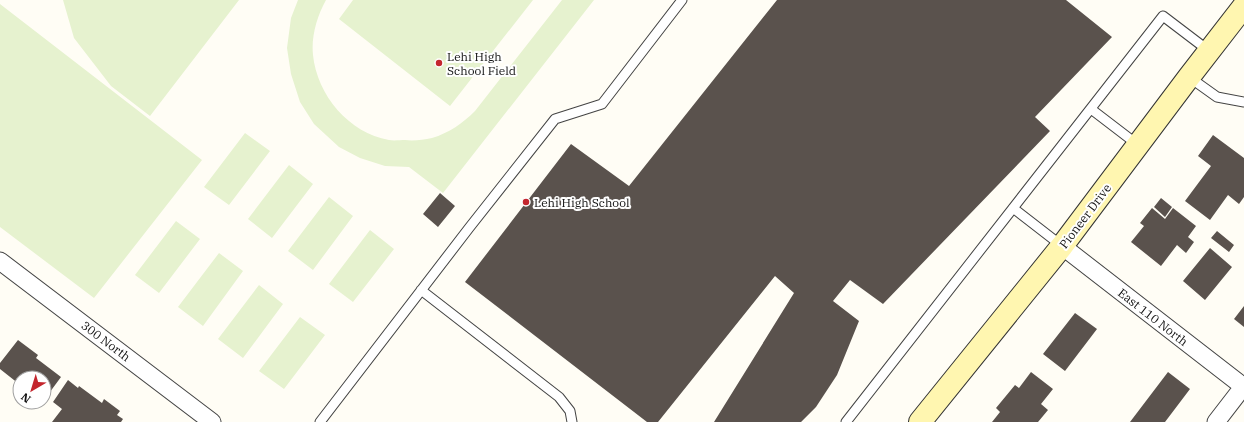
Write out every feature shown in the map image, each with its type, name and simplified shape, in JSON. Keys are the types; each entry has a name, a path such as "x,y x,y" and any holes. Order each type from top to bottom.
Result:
{"street":[{"name":"Pioneer Drive","path":"920,422 1062,246 1244,6"},
{"name":"East 110 North","path":"1062,246 1243,387"},
{"name":"300 North","path":"0,260 212,422"},
{"path":"1216,422 1243,387"}],"lane":[{"path":"320,422 555,119 602,104 682,0"},
{"path":"846,422 1163,16 1209,51"},
{"path":"1189,77 1217,97 1244,102"},
{"path":"1091,109 1138,145"},
{"path":"1013,208 1062,246"},
{"path":"421,290 559,397 570,411 572,422"}],"green space":[{"path":"63,0 239,0 150,116 111,86 74,38"},
{"path":"298,0 326,0 315,27 313,55 321,84 328,98 338,110 348,121 374,136 389,140 418,140 432,138 444,133 466,120 475,111 562,0 594,0 443,193 409,167 385,166 360,158 339,147 314,124 300,102 291,74 287,48 291,18"},
{"name":"Lehi High School Field","path":"353,0 533,0 450,106 339,19"},
{"path":"0,4 202,160 94,298 0,227"},
{"path":"245,133 270,151 229,205 204,187"},
{"path":"289,165 313,184 272,238 248,219"},
{"path":"329,197 353,216 313,270 288,251"},
{"path":"176,221 200,239 159,293 135,275"},
{"path":"370,230 394,249 353,302 329,284"},
{"path":"219,253 243,271 203,326 178,307"},
{"path":"259,285 283,304 243,358 218,339"},
{"path":"300,317 325,335 284,389 259,371"}],"building":[{"path":"777,0 1066,0 1112,37 1035,117 1050,131 883,304 850,280 833,301 859,321 837,375 816,407 801,422 714,422 794,293 775,276 658,422 647,422 465,282 571,144 629,186"},
{"path":"1213,135 1244,158 1244,197 1239,204 1228,195 1210,220 1185,201 1211,166 1198,156"},
{"path":"440,193 455,206 438,227 423,214"},
{"path":"1161,198 1172,207 1165,217 1154,207"},
{"path":"1152,208 1165,219 1173,208 1196,226 1188,237 1194,242 1186,253 1177,245 1161,266 1131,242 1144,226 1140,223"},
{"path":"1217,231 1234,245 1229,252 1211,238"},
{"path":"1210,248 1232,267 1205,300 1183,281"},
{"path":"1244,306 1244,327 1234,319"},
{"path":"1075,313 1097,329 1065,371 1043,354"},
{"path":"18,340 38,355 36,358 52,370 12,370 12,378 0,369 0,363"},
{"path":"52,370 61,377 52,389"},
{"path":"1031,372 1053,389 1041,404 1048,410 1038,422 992,422 1000,412 996,408 1015,385 1019,388"},
{"path":"1168,372 1190,389 1165,422 1130,422"},
{"path":"68,380 102,403 104,399 120,411 117,415 123,419 121,422 52,422 62,409 53,402"}],"place":[{"name":"Lehi High School Field","path":"439,63"},
{"name":"Lehi High School","path":"526,202"}]}
